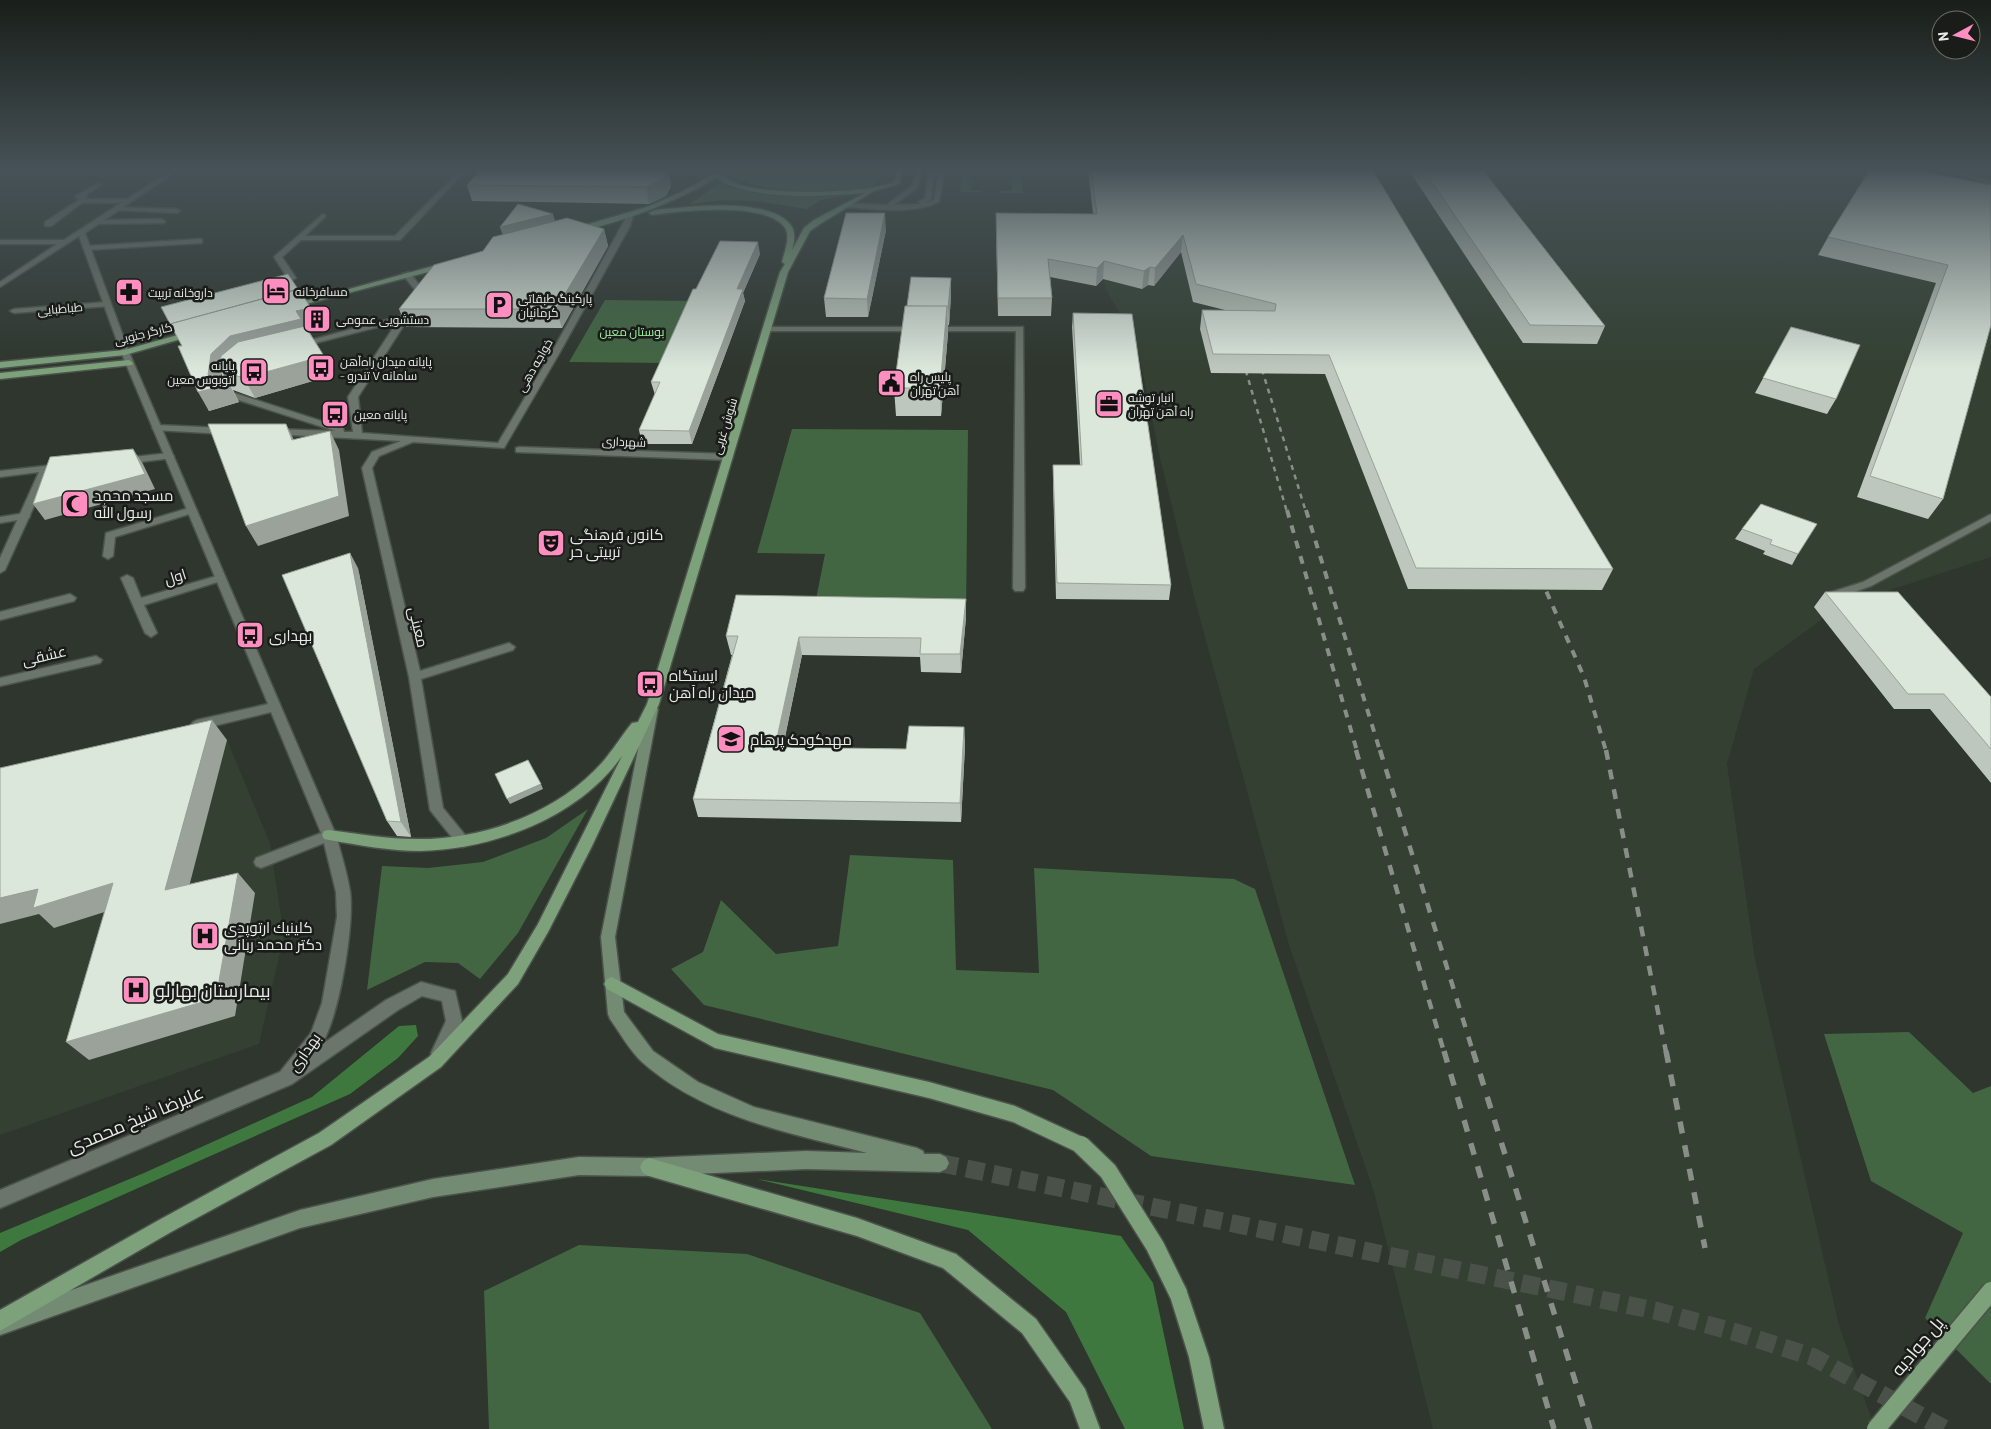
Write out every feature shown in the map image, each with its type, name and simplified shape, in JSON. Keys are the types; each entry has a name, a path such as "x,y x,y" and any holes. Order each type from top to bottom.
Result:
{"main road":[{"path":"784,272 790,236"},
{"name":"شوش غربی","path":"653,704 784,272 804,236"},
{"path":"284,308 454,262"},
{"name":"کارگر جنوبی","path":"0,364 124,352 200,331"},
{"name":"کارگر جنوبی","path":"0,376 129,363"},
{"path":"329,835 420,845 463,841 500,832 548,812 598,776 653,704"},
{"path":"0,1325 300,1219 433,1188 580,1166 649,1168 806,1160 940,1163 753,1115 692,1088 647,1056 616,1014 608,937 653,704"},
{"path":"0,1321 166,1226 325,1139 435,1062 513,980 543,928 585,846 653,704"},
{"path":"612,984 715,1041 929,1090 1006,1112 1082,1145 1108,1171 1155,1246 1178,1293 1199,1357 1214,1429"},
{"path":"649,1168 857,1227 949,1261 1029,1326 1078,1396 1090,1429"},
{"name":"پل جوادیه","path":"1876,1429 1991,1291"}],"street":[{"path":"0,285 75,236"},
{"name":"بهداری","path":"82,236 124,352 329,835 343,892 344,917 331,994 317,1037 286,1078"},
{"path":"292,278 278,257 302,236"},
{"path":"299,238 397,238 399,236"},
{"name":"خواجه دهی","path":"413,440 501,446 621,236"},
{"path":"87,248 199,241"},
{"path":"0,242 66,242"},
{"path":"358,435 352,397 421,292 406,274"},
{"name":"طباطبایی","path":"14,312 107,304"},
{"path":"291,346 404,318"},
{"path":"767,329 1020,329 1019,588"},
{"path":"238,363 226,373 223,392 358,435"},
{"path":"157,428 233,431"},
{"path":"262,432 358,435 413,440"},
{"name":"معینی","path":"413,440 375,454 367,468 415,677 437,810 463,841"},
{"name":"شهرداری","path":"519,450 728,457"},
{"path":"112,462 169,456"},
{"path":"0,474 74,466"},
{"path":"0,570 5,550 24,516 46,469"},
{"path":"108,556 110,535 192,510"},
{"path":"0,520 24,516"},
{"path":"1832,596 1867,584 1991,517"},
{"path":"127,578 151,633"},
{"name":"اول","path":"138,604 220,578"},
{"path":"0,616 70,598"},
{"path":"415,677 509,647"},
{"name":"عشقی","path":"0,682 96,660"},
{"path":"180,729 275,707"},
{"path":"261,862 329,835"},
{"name":"علیرضا شیخ محمدی","path":"0,1199 286,1078 392,1005 421,989 449,996 454,1021 435,1062"}],"shaded area":[{"path":"1097,236 1991,236 1991,557 1839,607 1754,669 1727,764 1755,959 1839,1325 1875,1429 1433,1429 1374,1192 1289,945 1196,604 1160,458 1136,341 1105,288"},
{"name":"بیمارستان بهارلو","path":"227,740 270,843 284,936 259,1044 0,1135 0,794"}],"green space":[{"name":"بوستان معین","path":"605,300 695,301 668,363 569,362"},
{"path":"792,429 968,430 966,617 813,614 825,554 757,553"},
{"path":"588,809 518,933 480,979 458,963 425,962 367,990 382,866 428,868 483,862 546,838"},
{"path":"850,855 953,860 956,970 1039,973 1034,868 1234,879 1255,889 1355,1185 1151,1156 1053,1090 704,1005 671,969 703,952 721,900 776,954 838,946"},
{"path":"416,1025 418,1036 398,1058 350,1094 21,1240 0,1252 0,1233 144,1173 312,1097 399,1026"},
{"path":"1909,1032 1973,1093 1991,1086 1991,1384 1925,1318 1963,1233 1871,1181 1824,1034"},
{"path":"757,1179 1121,1236 1153,1283 1184,1429 1125,1429 1066,1312 968,1230"},
{"path":"579,1245 747,1254 920,1313 992,1429 489,1429 484,1291"}],"building":[{"name":"پارکینگ طبقاتی کرمانیان","path":"600,236 556,309 399,309 434,265 483,251 493,237"},
{"path":"840,236 880,236 867,299 824,298"},
{"path":"997,236 1182,236 1155,268 1150,267 1144,271 1104,261 1097,268 1048,259 1052,298 998,298"},
{"path":"1183,236 1412,236 1613,569 1416,568 1329,355 1213,354 1202,310 1275,311 1276,304 1196,284"},
{"path":"1469,236 1534,236 1605,326 1530,325"},
{"path":"1991,236 1991,325 1943,499 1870,476 1948,265 1828,237"},
{"path":"720,241 758,242 737,289 743,289 689,431 639,430 660,382 651,382 693,289 696,289"},
{"path":"288,274 298,289 170,324 161,307"},
{"path":"911,277 951,278 948,307 907,306"},
{"path":"299,289 311,308 296,311 301,319 230,336 211,354 208,375 229,384 198,392 178,346 182,346 170,324"},
{"path":"905,306 947,306 940,388 894,388"},
{"name":"انبار توشه راه آهن تهران","path":"1073,313 1132,314 1171,585 1057,583 1053,465 1082,465"},
{"path":"305,326 324,356 244,378 219,371 221,356 238,342"},
{"path":"1791,327 1860,345 1836,399 1763,378"},
{"path":"208,424 286,424 292,440 330,431 339,496 246,526"},
{"path":"133,449 145,474 33,504 50,457"},
{"path":"1761,504 1817,524 1798,554 1770,544 1772,540 1742,529"},
{"path":"350,553 401,822 387,821 282,575"},
{"path":"1825,592 1898,592 1991,697 1991,749 1944,694 1908,694"},
{"path":"736,595 966,599 960,654 920,654 921,638 799,637 775,747 906,749 909,726 964,727 960,803 693,799 738,636 726,636"},
{"path":"212,720 165,890 238,873 216,998 66,1042 113,883 33,908 38,889 0,898 0,768"},
{"path":"528,760 541,784 507,799 495,774"}],"tunnel":[{"path":"940,1163 1657,1311 1738,1333 1813,1357 1945,1429"}],"railway":[{"path":"1259,360 1306,512"},
{"path":"1243,361 1287,512"},
{"path":"1287,510 1357,751"},
{"path":"1306,510 1380,751"},
{"path":"1540,577 1584,677 1606,751"},
{"path":"1356,750 1444,1052"},
{"path":"1380,750 1473,1052"},
{"path":"1606,750 1666,1052"},
{"path":"1444,1051 1554,1429"},
{"path":"1473,1051 1590,1429"},
{"path":"1666,1051 1705,1248"}],"place":[{"name":"مسافرخانه","path":"276,291"},
{"name":"داروخانه تربیت","path":"129,292"},
{"name":"پارکینگ طبقاتی کرمانیان","path":"499,305"},
{"name":"دستشویی عمومی","path":"317,319"},
{"name":"پایانه میدان راه‌آهن - سامانه ۷ تندرو","path":"321,368"},
{"name":"پایانه اتوبوس معین","path":"254,372"},
{"name":"پلیس راه آهن تهران","path":"891,383"},
{"name":"انبار توشه راه آهن تهران","path":"1109,404"},
{"name":"پایانه معین","path":"335,414"},
{"name":"مسجد محمد رسول الله","path":"75,504"},
{"name":"کانون فرهنگی تربیتی حر","path":"551,543"},
{"name":"بهداری","path":"250,635"},
{"name":"ایستگاه میدان راه آهن","path":"650,684"},
{"name":"مهدکودک پرهام","path":"731,739"},
{"name":"كلينيك ارتوپدى دكتر محمد ربانى","path":"205,936"},
{"name":"بیمارستان بهارلو","path":"136,990"}]}
